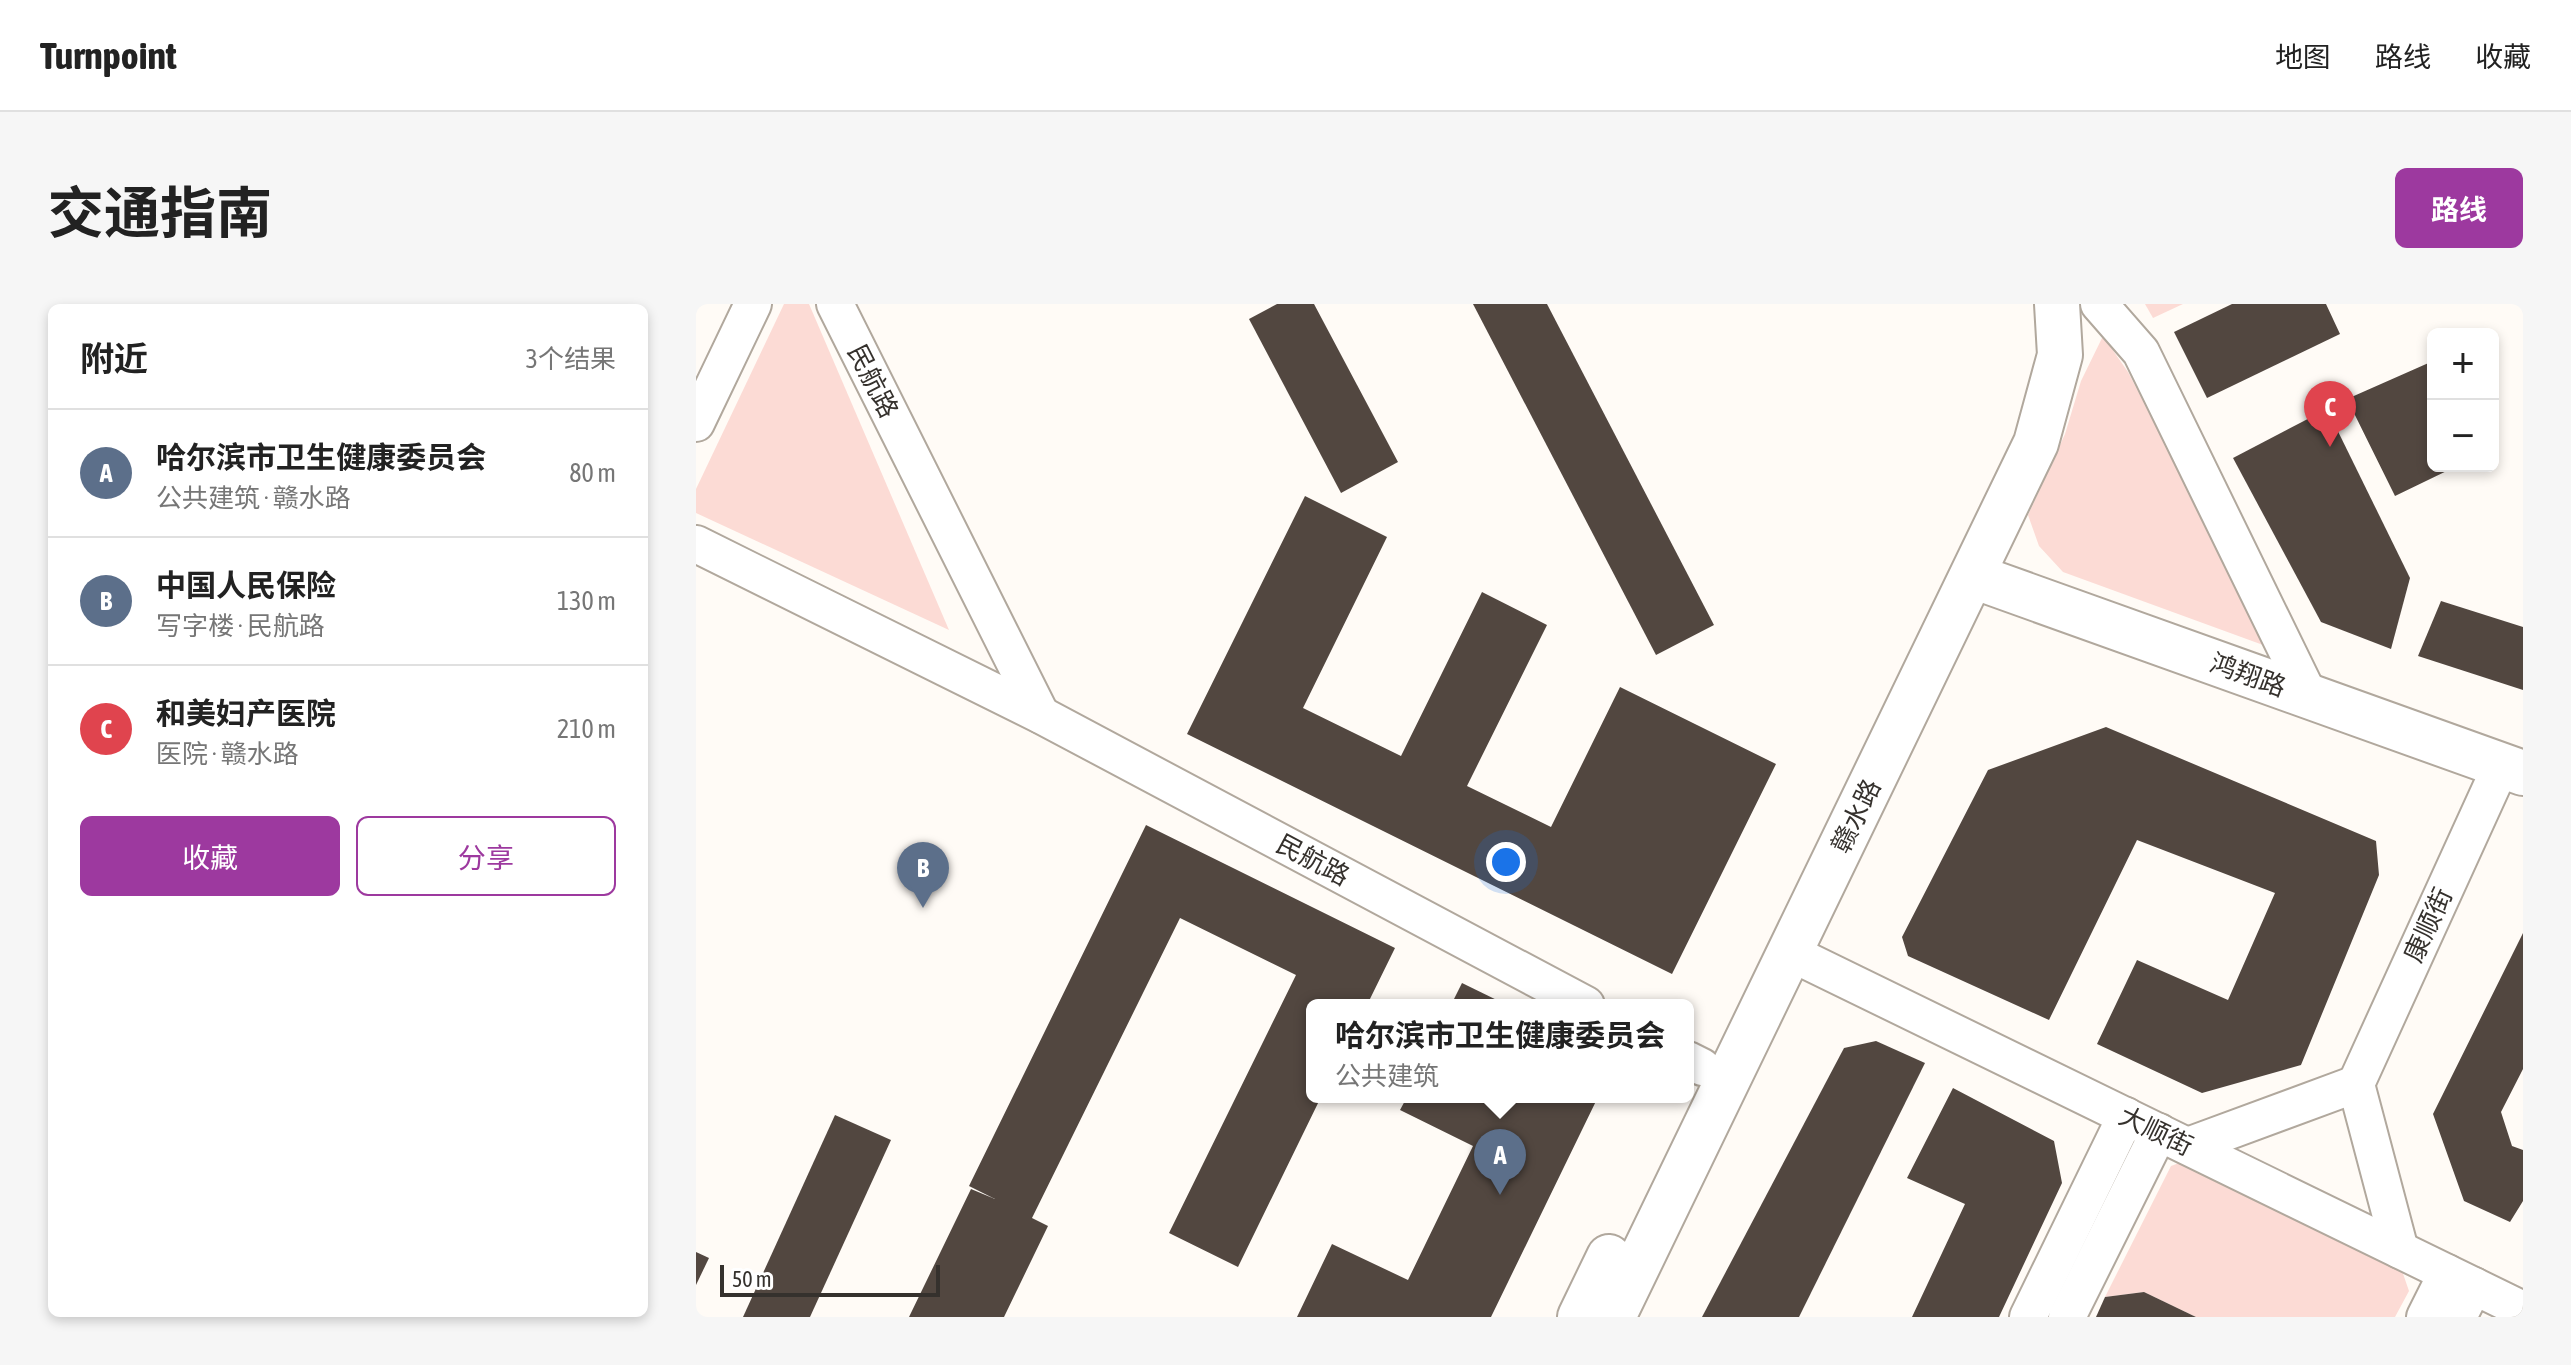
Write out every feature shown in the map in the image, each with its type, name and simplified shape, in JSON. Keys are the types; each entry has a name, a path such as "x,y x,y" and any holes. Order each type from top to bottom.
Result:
{"main road":[{"name":"赣水路","path":"1694,1074 2032,394 2042,356 2036,304"},
{"name":"赣水路","path":"1613,1317 2036,443 2060,355 2057,304"},
{"name":"鸿翔路","path":"1973,576 2512,770"},
{"name":"赣水路","path":"1580,1317 1680,1103"}],"street":[{"path":"696,423 753,304"},
{"name":"民航路","path":"835,304 1041,715"},
{"path":"2099,304 2141,352 2310,698"},
{"name":"民航路","path":"696,544 1041,715 1575,999"},
{"name":"康顺街","path":"2356,1084 2512,770"},
{"name":"大顺街","path":"1789,952 2400,1250 2460,1292 2523,1310"},
{"path":"2067,1317 2174,1139 2356,1084 2400,1250"},
{"path":"2028,1317 2126,1116"},
{"path":"2425,1317 2460,1292"}],"shaded area":[{"path":"784,304 809,304 949,630 696,513 696,489"},
{"path":"2145,304 2183,304 2153,318"},
{"path":"2103,336 2128,372 2274,649 2063,572 2039,546 2028,515 2065,434 2081,381"},
{"path":"2187,1160 2399,1262 2409,1291 2395,1317 2196,1317 2144,1292 2105,1297 2171,1166"}],"building":[{"path":"1277,304 1314,304 1398,462 1341,493 1249,319"},
{"path":"1473,304 1547,304 1714,625 1656,655"},
{"path":"2232,304 2326,304 2340,334 2207,398 2174,332"},
{"path":"2427,364 2427,472 2445,472 2395,496 2347,399"},
{"path":"2327,409 2410,578 2391,649 2321,622 2233,458"},
{"path":"1305,496 1387,537 1303,708 1401,756 1482,592 1547,625 1467,786 1551,827 1620,687 1776,764 1672,974 1187,734"},
{"path":"2441,601 2523,627 2523,690 2418,656"},
{"path":"2106,727 2376,841 2379,875 2301,1065 2202,1093 2097,1044 2137,960 2228,1000 2275,893 2137,840 2049,1020 1908,956 1902,937 1988,770"},
{"path":"1146,825 1395,948 1370,999 1306,999 1306,1103 1318,1103 1238,1267 1169,1233 1296,975 1180,918 1032,1218 1048,1226 1004,1317 909,1317 971,1189 995,1199 969,1186"},
{"path":"2523,933 2523,1069 2501,1112 2512,1146 2523,1150 2523,1201 2510,1222 2464,1201 2433,1114"},
{"path":"1462,983 1495,999 1454,999"},
{"path":"1876,1041 1925,1063 1799,1317 1702,1317 1844,1048"},
{"path":"1953,1088 2054,1141 2062,1183 1999,1317 1912,1317 1965,1204 1907,1178"},
{"path":"1404,1103 1595,1103 1491,1317 1297,1317 1332,1244 1408,1280 1473,1146 1400,1110"},
{"path":"835,1115 891,1140 810,1317 743,1317"},
{"path":"696,1252 709,1258 696,1285"},
{"path":"2144,1292 2196,1317 2096,1317 2105,1297"}],"place":[{"name":"和美妇产医院","path":"2330,447"},
{"name":"中国人民保险","path":"923,908"},
{"name":"哈尔滨市卫生健康委员会","path":"1500,1195"}]}
